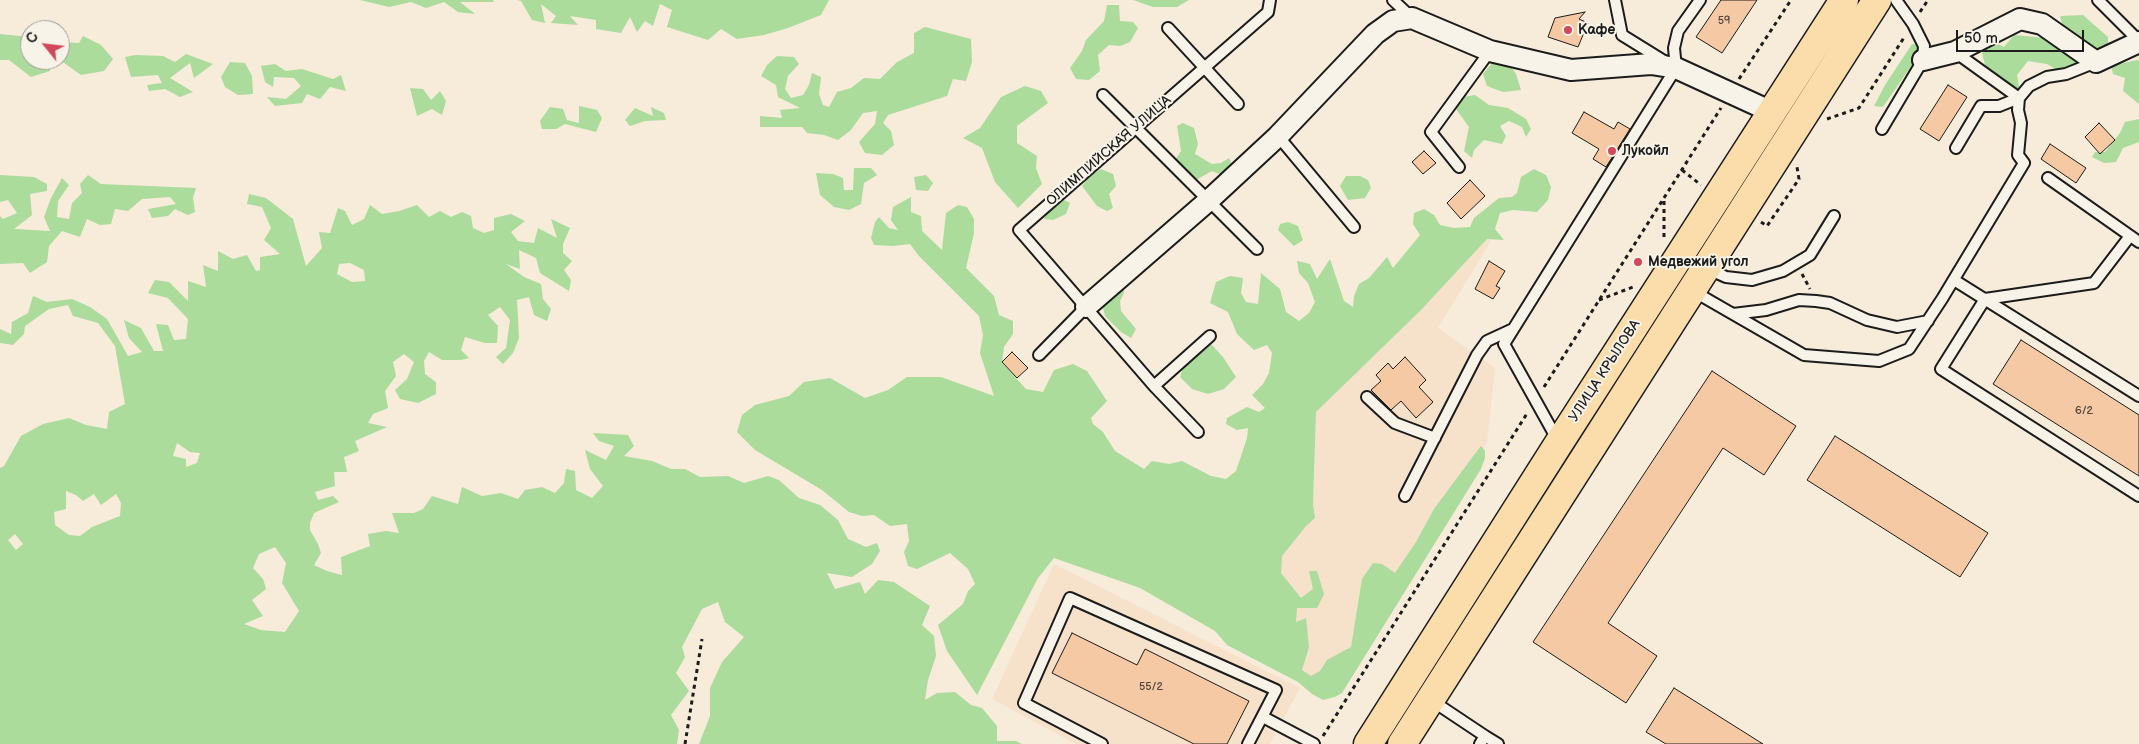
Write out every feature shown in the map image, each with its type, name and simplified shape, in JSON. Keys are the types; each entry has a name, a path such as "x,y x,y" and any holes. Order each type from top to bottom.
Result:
{"main road":[{"name":"УЛИЦА КРЫЛОВА","path":"1368,744 1559,442 1844,0"},
{"path":"1402,744 1876,0"}],"street":[{"path":"1086,307 1208,201 1278,136 1375,34 1393,21 1412,18 1490,51 1571,70 1651,64 1676,68 1772,112"},
{"path":"1923,60 1955,52 2020,19 2042,24 2096,62 2139,42"}],"lane":[{"name":"ОЛИМПИЙСКАЯ УЛИЦА","path":"1198,432 1154,386 1019,230 1268,12 1270,0"},
{"path":"1393,0 1412,18"},
{"path":"1615,0 1622,35 1676,68"},
{"path":"1559,442 1504,344 1676,68 1674,48 1678,30 1700,0"},
{"path":"1882,129 1923,60 1924,46 1913,24 1896,0"},
{"path":"2098,0 2139,42"},
{"path":"1168,28 1238,104"},
{"path":"1459,167 1430,132 1490,51"},
{"path":"1955,52 2018,98"},
{"path":"1956,148 1982,106 1999,106 2018,98 2028,86 2047,77 2066,74 2096,62"},
{"path":"1103,95 1257,250"},
{"path":"1692,291 1804,355 1879,361 1909,350 1954,280 2024,163 2018,155 2021,123 2018,98"},
{"path":"1278,136 1354,227"},
{"path":"1986,298 2094,284 2135,239 2048,178"},
{"path":"1707,268 1726,277 1752,280 1783,271 1810,255 1834,216"},
{"path":"1954,280 1986,298 2139,396"},
{"path":"1986,298 1941,369 2139,496"},
{"path":"1732,314 1766,310 1799,300 1830,303 1867,320 1897,327 1928,321"},
{"path":"1039,355 1086,307"},
{"path":"1405,496 1477,356 1487,341 1514,328"},
{"path":"1154,386 1210,336"},
{"path":"1367,397 1394,423 1435,438"},
{"path":"1102,744 1024,703 1070,598 1276,690 1248,744"},
{"path":"1430,700 1482,740 1498,744"},
{"path":"1263,717 1316,744"}],"path":[{"path":"1316,744 1790,0"},
{"path":"1826,119 1859,108 1928,0"},
{"path":"1767,226 1799,179 1797,168 1802,160"},
{"path":"1661,243 1665,236 1664,198"},
{"path":"1796,263 1816,301"},
{"path":"1599,300 1632,288 1637,280"},
{"path":"685,744 702,640"}],"shaded area":[{"path":"1488,238 1491,241 1438,328 1495,368 1487,443 1344,686 1306,681 1219,631 1313,505 1316,412 1421,310"},
{"path":"1054,564 1300,688 1270,744 1076,744 992,699"}],"green space":[{"path":"360,0 493,0 494,2 460,2 475,14 458,12 444,2 426,8 411,2 389,7"},
{"path":"517,0 829,0 821,15 788,28 764,35 737,39 721,29 708,40 667,27 672,10 660,4 653,26 645,21 637,32 630,17 621,33 596,29 596,20 570,16 578,25 551,23 556,16 541,4 545,23 532,20 521,1"},
{"path":"1133,0 1189,0 1177,7 1153,7"},
{"path":"1107,5 1119,5 1120,21 1133,22 1138,28 1130,42 1120,46 1109,45 1098,55 1100,71 1089,80 1076,79 1070,68 1082,51 1086,40 1104,21"},
{"path":"2083,15 2108,37 2108,46 2099,50 2086,48 2063,27 2060,16"},
{"path":"925,27 971,39 972,62 966,81 953,79 947,96 888,115 883,123 891,131 894,145 882,155 865,153 859,142 875,124 877,111 863,113 851,130 838,140 824,135 807,133 802,127 760,127 760,116 782,118 780,110 800,108 778,97 776,85 761,76 767,65 777,56 794,57 799,64 788,76 785,89 791,98 803,95 809,85 812,73 821,77 819,94 823,105 829,107 837,92 851,88 864,78 880,79 897,62 914,53 914,33"},
{"path":"0,34 20,36 20,68 9,60 0,60"},
{"path":"2014,35 2045,38 2081,59 2077,69 2061,72 2047,64 2028,61 2017,75 2020,91 2002,80 1985,65 1982,53 1994,42 2004,47"},
{"path":"83,36 101,45 113,59 104,71 81,75 70,67 70,43 79,43"},
{"path":"1912,44 1918,45 1916,59 1883,107 1874,106 1885,85"},
{"path":"186,54 213,64 194,78 190,63 170,78 193,92 180,97 165,89 149,91 147,85 162,83 158,75 131,77 125,57 136,55 163,56 175,62"},
{"path":"2139,61 2139,104 2123,91 2125,78 2113,74 2111,66"},
{"path":"230,62 245,63 252,76 253,94 238,95 225,87 221,77"},
{"path":"1493,62 1509,64 1516,74 1521,90 1503,92 1487,86 1483,74"},
{"path":"275,64 286,71 302,69 333,79 341,75 346,91 330,87 320,99 307,94 302,103 275,106 267,97 286,99 301,86 294,78 274,77 273,87 265,82 261,66"},
{"path":"22,70 50,70 50,71 31,77"},
{"path":"1025,86 1041,91 1048,103 1017,126 1017,143 1037,156 1036,168 1042,184 1018,208 995,182 982,148 963,138 980,128 1001,97"},
{"path":"410,88 423,89 431,100 440,91 446,101 442,115 432,109 417,116"},
{"path":"1475,95 1489,105 1508,108 1526,119 1531,129 1526,137 1522,127 1509,121 1500,126 1506,136 1502,144 1484,140 1474,150 1472,158 1464,151 1469,127 1456,109 1463,97"},
{"path":"579,106 597,110 602,118 596,132 565,124 556,129 542,129 540,121 550,107 563,109 567,120 579,123"},
{"path":"651,107 664,113 666,120 645,121 630,126 625,120 635,108 653,116"},
{"path":"2139,119 2139,142 2123,148 2116,162 2104,163 2092,157 2095,152 2105,152 2120,133 2125,122"},
{"path":"1183,123 1194,128 1198,144 1195,154 1212,164 1221,163 1229,158 1232,165 1222,175 1212,171 1196,180 1183,172 1175,160 1181,151 1177,126"},
{"path":"854,168 871,168 877,175 864,183 861,204 849,210 834,207 820,195 816,173 833,174 843,178 844,190 853,190"},
{"path":"1101,169 1113,174 1116,186 1109,194 1113,208 1107,211 1097,206 1082,186 1088,178"},
{"path":"1534,169 1546,175 1551,187 1548,200 1537,212 1513,210 1500,213 1495,229 1504,240 1487,239 1421,310 1316,412 1313,505 1315,518 1306,526 1282,556 1281,573 1301,598 1313,589 1309,571 1317,571 1324,594 1317,608 1297,608 1296,622 1306,618 1309,647 1302,670 1311,676 1320,671 1327,660 1351,647 1362,579 1373,563 1382,564 1395,573 1416,542 1434,509 1481,446 1485,451 1485,458 1481,469 1342,693 1335,697 1323,700 1312,694 1298,682 1227,645 1215,631 1140,588 1054,558 1038,578 977,695 947,651 938,625 963,604 968,591 975,584 968,569 950,553 917,569 908,566 904,552 909,541 907,524 890,526 874,515 862,516 849,512 822,490 755,450 737,432 742,415 755,405 789,396 804,382 830,378 865,398 888,390 907,377 941,377 994,396 980,353 983,335 979,316 919,256 910,244 893,246 874,245 871,238 875,222 879,217 889,228 898,230 891,220 893,207 911,197 911,212 921,216 922,231 942,250 946,213 958,205 967,207 974,219 974,233 966,268 994,296 999,315 1013,321 1013,334 1004,347 1002,363 1026,389 1043,392 1054,370 1073,364 1087,371 1107,401 1091,418 1093,424 1103,432 1115,451 1144,469 1152,461 1169,464 1182,461 1211,476 1226,479 1236,471 1247,438 1248,428 1237,430 1226,424 1227,418 1247,407 1259,412 1265,408 1252,395 1263,384 1269,373 1272,353 1267,345 1254,350 1237,334 1228,312 1210,303 1216,282 1230,276 1243,278 1241,293 1246,302 1258,304 1261,273 1280,289 1286,312 1299,321 1309,313 1315,302 1308,283 1299,273 1297,261 1310,264 1317,279 1330,259 1344,301 1353,307 1354,296 1359,284 1369,278 1387,257 1393,268 1420,235 1413,224 1414,213 1424,209 1434,215 1440,225 1454,228 1470,227 1474,218 1499,198 1512,197 1517,193 1521,177"},
{"path":"0,175 34,177 47,184 47,191 30,194 32,215 14,229 50,231 44,217 51,198 62,178 69,185 58,201 57,217 69,219 72,203 82,193 80,184 88,175 101,184 196,188 193,198 195,212 188,215 175,209 168,216 152,218 148,209 176,204 170,197 142,199 128,211 115,209 111,224 100,225 87,219 80,237 62,231 49,246 47,262 30,273 23,263 0,264 0,216 3,219 17,213 8,200 0,202"},
{"path":"926,175 933,183 928,191 916,190 914,177"},
{"path":"1346,176 1360,176 1368,180 1371,188 1365,198 1348,200 1340,186"},
{"path":"249,194 266,198 293,219 306,266 322,248 319,232 330,233 338,208 345,211 352,225 364,219 370,205 382,214 417,205 429,217 440,211 451,217 462,212 471,216 473,228 484,233 494,230 494,218 511,214 525,221 511,232 518,241 534,243 538,228 557,238 551,219 570,228 563,244 563,253 572,261 564,270 571,280 569,291 540,273 536,258 519,250 520,269 506,264 524,277 541,284 543,299 551,309 547,321 534,315 529,297 517,300 519,338 513,353 503,364 496,357 506,348 510,320 500,307 488,315 498,326 497,343 485,343 465,337 461,350 469,358 461,360 442,360 429,352 424,361 425,374 436,382 436,394 418,403 400,399 395,390 407,379 414,362 404,354 393,362 396,376 385,391 388,408 373,414 368,423 387,427 355,441 359,451 344,457 347,472 334,472 335,486 315,492 318,500 333,496 339,502 314,513 310,523 310,530 321,553 314,565 342,575 341,557 370,546 368,534 386,531 399,533 392,513 414,513 423,509 432,496 458,504 462,487 482,496 501,493 518,499 525,490 542,487 555,493 564,483 566,469 575,471 576,490 592,498 603,486 590,469 585,450 606,460 614,446 599,441 593,433 628,435 634,446 624,456 652,461 671,469 685,469 700,477 728,476 744,483 768,476 779,480 799,498 820,505 838,520 848,539 866,547 877,543 880,551 872,564 852,577 827,573 835,589 860,582 865,594 878,580 894,582 930,606 922,625 934,636 936,656 928,680 925,700 937,693 955,692 971,705 982,708 997,726 997,741 1016,741 1022,744 699,744 710,716 710,688 722,662 744,637 725,622 718,602 702,609 682,647 685,657 676,673 689,691 671,715 679,730 677,744 0,744 0,468 4,466 21,436 43,424 69,418 86,425 107,429 109,412 125,404 115,346 98,323 73,316 68,305 49,309 25,326 24,334 13,345 0,343 0,329 11,334 12,322 28,313 33,296 47,302 72,299 90,307 107,319 128,356 142,352 129,338 124,320 141,328 154,351 163,351 156,324 168,325 174,340 186,339 188,319 168,298 148,293 155,280 169,282 188,301 188,281 206,287 203,265 218,271 218,251 233,259 247,255 256,271 260,270 260,257 280,254 264,240 271,228 262,207 247,204","holes":["350,263 364,270 365,281 352,282 337,274 339,264","177,443 190,452 200,453 197,463 186,467 186,459 173,456","66,491 76,495 83,501 94,494 101,505 116,494 121,503 120,516 92,527 80,536 69,535 55,525 54,512 66,509","15,534 23,544 16,550 8,540","275,547 286,563 282,583 299,611 285,632 261,630 244,624 263,616 252,600 266,589 263,579 253,568 259,554"]},
{"path":"1062,199 1070,203 1066,214 1053,220 1044,219 1047,212"},
{"path":"1288,222 1298,226 1303,240 1294,246 1278,230 1280,224"},
{"path":"1116,285 1124,288 1120,301 1121,311 1136,329 1131,338 1121,332 1105,316 1101,299"},
{"path":"1210,343 1223,357 1236,377 1224,389 1208,394 1192,389 1180,377 1184,365"}],"building":[{"path":"1721,0 1757,0 1722,53 1696,37"},
{"name":"Кафе","path":"1585,12 1579,19 1588,23 1578,47 1548,37 1555,18"},
{"path":"1948,85 1967,97 1939,141 1920,129"},
{"path":"1584,112 1614,129 1618,122 1630,129 1606,167 1593,159 1599,149 1572,133"},
{"path":"2099,123 2115,140 2100,154 2085,137"},
{"path":"2050,144 2086,168 2076,183 2041,159"},
{"path":"1424,151 1436,163 1423,174 1412,162"},
{"path":"1470,180 1485,196 1461,219 1447,203"},
{"path":"1489,261 1505,271 1496,286 1500,288 1493,299 1475,289"},
{"path":"2021,340 2139,415 2139,476 1993,384"},
{"path":"1012,352 1028,368 1017,378 1002,362"},
{"path":"1405,357 1426,380 1419,387 1433,402 1416,418 1401,401 1391,410 1371,390 1381,381 1376,375 1388,363 1393,369"},
{"path":"1712,371 1796,426 1764,475 1723,448 1608,623 1657,656 1626,703 1533,642"},
{"path":"1835,436 1988,533 1960,577 1807,480"},
{"path":"1072,633 1137,665 1145,649 1249,701 1227,744 1194,744 1052,673"},
{"path":"1674,688 1763,744 1666,744 1646,732"}],"place":[{"name":"Кафе","path":"1568,30"},
{"name":"Лукойл","path":"1612,151"},
{"name":"Медвежий угол","path":"1638,262"}]}
